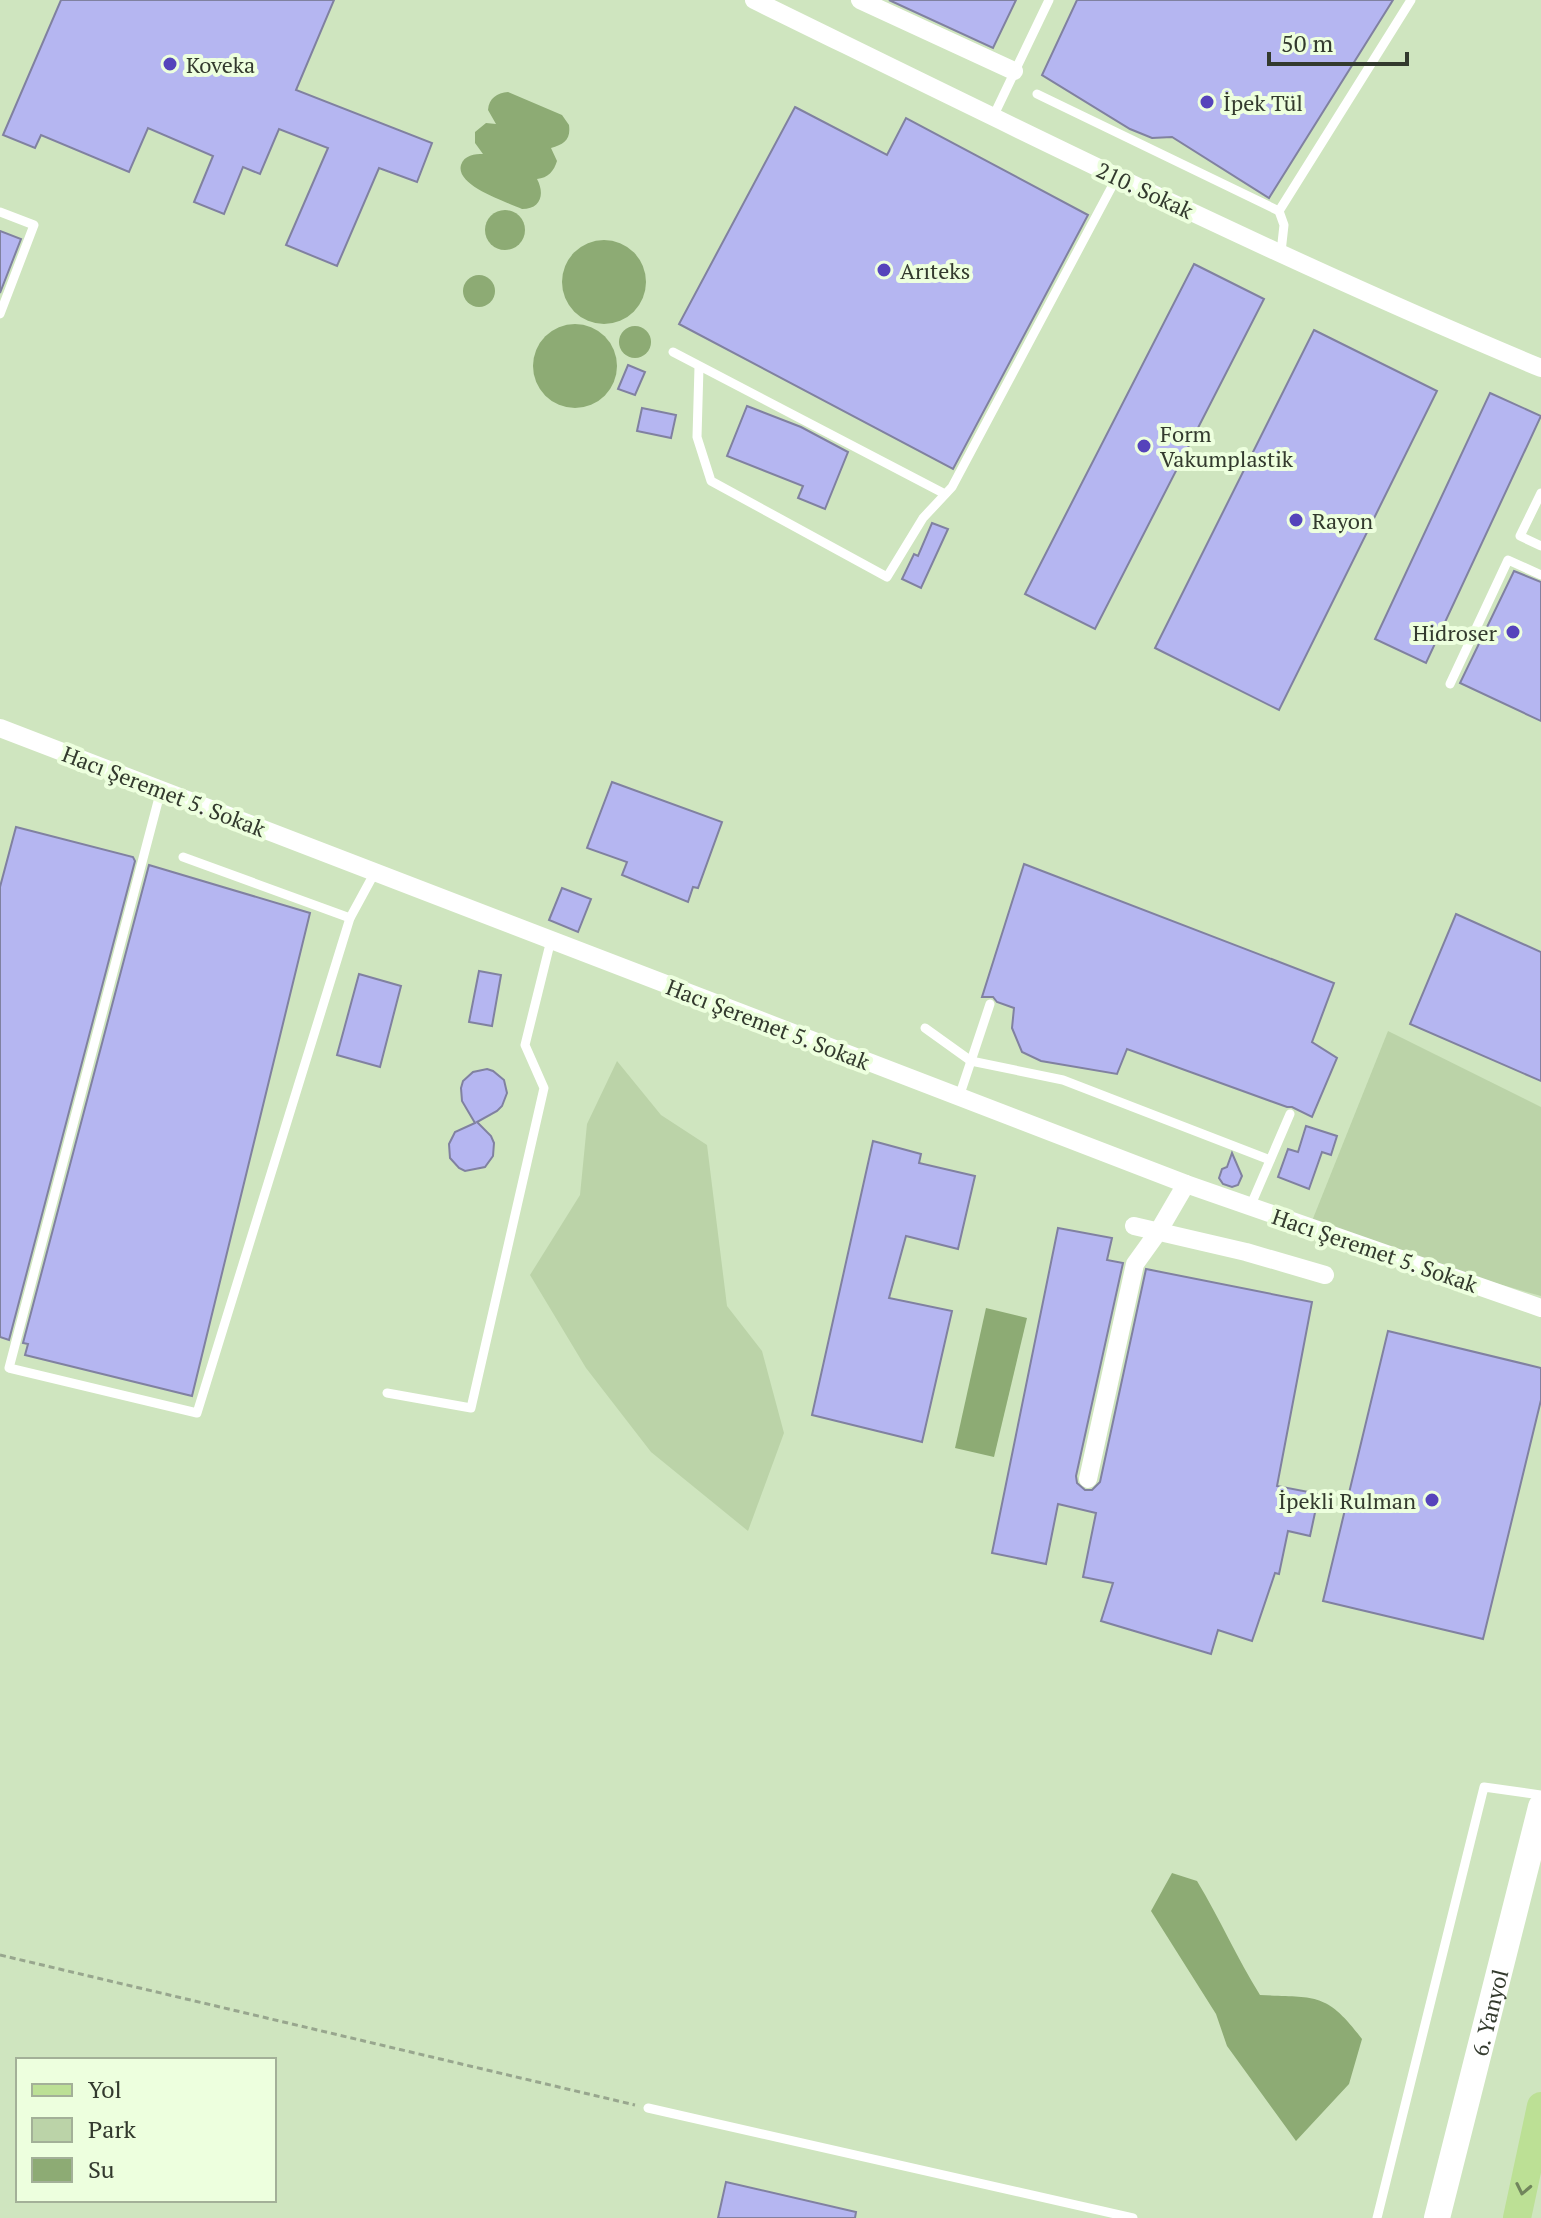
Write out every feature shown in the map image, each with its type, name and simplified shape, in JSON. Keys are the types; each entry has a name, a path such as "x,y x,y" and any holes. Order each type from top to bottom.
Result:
{"main road":[{"name":"6. Yanyol","path":"1437,2218 1541,1807"},
{"path":"1517,2218 1541,2106"}],"street":[{"name":"210. Sokak","path":"754,0 1117,177 1541,368"},
{"path":"860,0 1014,71"},
{"name":"Hacı Şeremet 5. Sokak","path":"0,728 1186,1184 1541,1308"},
{"path":"1088,1479 1135,1264 1186,1184"},
{"path":"1134,1226 1246,1252 1325,1275"}],"lane":[{"path":"993,117 1049,0"},
{"path":"1279,211 1411,0"},
{"path":"1037,94 1279,211 1284,225 1281,252"},
{"path":"699,367 697,437 711,481 887,577 923,518 952,487 1117,177"},
{"path":"0,212 34,225 0,314"},
{"path":"673,352 945,494"},
{"path":"1541,493 1520,536 1541,546"},
{"path":"1450,684 1508,560 1541,575"},
{"path":"161,790 9,1368 197,1413 350,918 375,872"},
{"path":"183,857 350,918"},
{"path":"387,1393 471,1408 544,1088 525,1045 551,940"},
{"path":"959,1097 990,1004"},
{"path":"925,1028 971,1061 1063,1080 1270,1160"},
{"path":"1250,1207 1290,1114"},
{"path":"1377,2218 1484,1787 1541,1795"},
{"path":"648,2108 1133,2218"}],"path":[{"path":"0,1955 648,2108"}],"shaded area":[{"path":"0,0 1541,0 1541,2218 0,2218"}],"green space":[{"path":"1388,1031 1541,1107 1541,1296 1312,1221"},
{"path":"617,1061 661,1115 707,1145 727,1306 762,1351 784,1433 748,1531 651,1452 586,1368 530,1275 580,1195 587,1124"}],"water":[{"path":"508,92 562,115 569,125 566,141 551,148 557,161 554,168 547,176 537,179 541,190 540,200 522,209 484,192 461,173 461,165 467,157 483,154 475,143 475,132 486,123 496,124 488,110 490,102 497,95"},
{"path":"505,210 519,216 525,230 519,244 505,250 491,244 485,230 491,216"},
{"path":"604,240 627,247 639,259 646,282 639,305 627,317 604,324 581,317 569,305 562,282 569,259 581,247"},
{"path":"479,275 491,279 495,291 491,303 479,307 467,303 463,291 467,279"},
{"path":"575,324 591,327 605,336 614,350 617,366 614,382 605,396 591,405 575,408 559,405 545,396 536,382 533,366 536,350 545,336 559,327"},
{"path":"635,326 646,331 651,342 646,353 635,358 624,353 619,342 624,331"},
{"path":"986,1308 1027,1318 994,1457 955,1448"},
{"path":"1172,1873 1197,1881 1260,1995 1318,2000 1339,2012 1362,2039 1349,2084 1296,2141 1227,2046 1216,2014 1151,1911"}],"building":[{"name":"Koveka","path":"61,0 334,0 296,90 432,143 417,182 379,168 337,266 286,245 328,148 279,129 260,174 243,167 224,214 194,202 213,156 148,128 129,172 41,135 35,148 3,135"},
{"path":"889,0 1016,0 993,48"},
{"name":"İpek Tül","path":"1077,0 1393,0 1269,198 1172,137 1152,138 1130,129 1042,75"},
{"name":"Arıteks","path":"795,107 887,155 906,118 1088,215 953,469 679,324"},
{"path":"0,231 21,239 0,293"},
{"name":"Form Vakumplastik","path":"1194,264 1264,299 1095,629 1025,594"},
{"name":"Rayon","path":"1314,330 1437,391 1279,710 1155,648"},
{"path":"628,365 645,372 635,395 618,389"},
{"path":"1490,393 1541,416 1426,663 1375,639"},
{"path":"747,406 801,427 848,452 825,509 798,498 803,486 727,456"},
{"path":"642,408 676,415 671,438 637,431"},
{"path":"932,523 948,529 921,588 902,579 914,554 918,556"},
{"name":"Hidroser","path":"1514,571 1541,582 1541,721 1460,683"},
{"path":"612,782 722,822 698,888 693,887 688,902 622,875 627,862 587,848"},
{"path":"16,827 133,857 135,861 9,1340 0,1337 0,887"},
{"path":"1024,864 1334,983 1312,1042 1337,1058 1312,1117 1292,1107 1127,1049 1117,1074 1041,1061 1022,1052 1012,1028 1014,1008 997,1002 993,997 982,997"},
{"path":"149,865 310,913 192,1396 25,1355 28,1344 23,1343"},
{"path":"562,888 591,899 578,932 549,920"},
{"path":"1456,914 1541,952 1541,1081 1410,1024"},
{"path":"479,971 501,975 492,1026 469,1022"},
{"path":"359,974 401,986 380,1067 337,1055"},
{"path":"487,1069 504,1080 507,1093 497,1111 477,1122 491,1136 493,1156 485,1167 465,1171 450,1158 449,1144 455,1132 475,1123 462,1101 461,1088 463,1081 473,1072"},
{"path":"1306,1126 1337,1136 1331,1155 1322,1152 1309,1189 1278,1177 1288,1149 1298,1152"},
{"path":"873,1141 921,1154 919,1163 975,1176 958,1249 906,1236 889,1298 952,1311 922,1442 812,1415"},
{"path":"1232,1153 1242,1176 1238,1185 1232,1187 1223,1184 1219,1178"},
{"path":"1058,1228 1112,1238 1107,1260 1123,1263 1076,1476 1077,1483 1085,1490 1092,1490 1100,1482 1146,1269 1312,1302 1277,1486 1319,1494 1310,1536 1288,1531 1279,1574 1275,1573 1252,1641 1218,1630 1211,1654 1101,1621 1113,1583 1083,1577 1096,1513 1058,1504 1046,1564 992,1553"},
{"name":"İpekli Rulman","path":"1388,1331 1541,1368 1541,1400 1483,1639 1323,1601"},
{"path":"726,2182 856,2212 855,2218 718,2218"}],"place":[{"name":"Koveka","path":"170,64"},
{"name":"İpek Tül","path":"1207,102"},
{"name":"Arıteks","path":"884,270"},
{"name":"Form Vakumplastik","path":"1144,446"},
{"name":"Rayon","path":"1296,520"},
{"name":"Hidroser","path":"1513,632"},
{"name":"İpekli Rulman","path":"1432,1500"}]}
